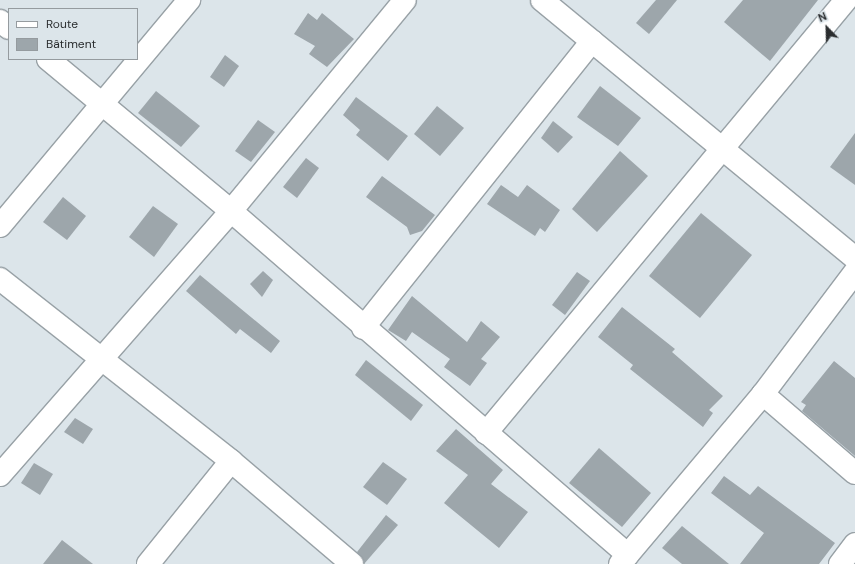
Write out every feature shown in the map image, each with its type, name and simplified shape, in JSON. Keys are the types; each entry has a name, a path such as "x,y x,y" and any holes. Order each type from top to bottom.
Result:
{"street":[{"path":"138,60 189,0"},
{"path":"0,475 231,211 405,0"},
{"path":"542,0 855,258"},
{"path":"486,433 721,148 846,0"},
{"path":"0,21 8,27"},
{"path":"363,328 592,41"},
{"path":"49,60 102,102 231,211 363,328 486,433 624,559 763,394 855,272"},
{"path":"0,226 138,60"},
{"path":"0,279 102,357 231,461 352,564"},
{"path":"763,394 855,473"},
{"path":"148,564 231,461"},
{"path":"840,564 855,544"}],"building":[{"path":"656,0 677,0 649,34 636,23"},
{"path":"743,0 818,0 770,61 724,22"},
{"path":"308,13 317,20 322,13 354,39 327,67 309,54 315,46 294,34"},
{"path":"225,55 239,66 224,87 210,77"},
{"path":"600,86 641,118 618,146 577,117"},
{"path":"156,91 200,126 181,147 138,113"},
{"path":"356,97 408,136 388,161 356,135 360,130 343,115"},
{"path":"437,106 464,128 440,156 414,134"},
{"path":"258,120 275,132 251,162 235,151"},
{"path":"553,121 573,137 558,153 541,138"},
{"path":"855,133 855,185 830,167"},
{"path":"620,151 648,176 597,232 572,209"},
{"path":"306,158 319,168 297,198 283,187"},
{"path":"382,176 435,215 422,231 410,235 407,227 366,197"},
{"path":"501,185 518,197 527,185 560,210 545,232 540,228 535,236 487,204"},
{"path":"63,197 86,216 67,240 43,222"},
{"path":"153,206 178,224 154,257 129,237"},
{"path":"701,213 752,255 700,318 649,276"},
{"path":"263,271 273,280 262,297 250,284"},
{"path":"577,272 590,281 565,315 552,305"},
{"path":"200,275 280,341 271,353 240,329 236,334 186,291"},
{"path":"412,296 467,342 481,321 500,337 481,359 487,363 470,386 444,367 450,359 412,332 406,341 388,330"},
{"path":"622,307 675,349 672,352 723,396 709,410 713,413 703,427 630,369 633,365 598,337"},
{"path":"366,360 423,405 411,421 355,375"},
{"path":"834,361 855,378 855,456 802,411 806,405 801,402"},
{"path":"75,418 93,429 83,444 64,432"},
{"path":"456,429 503,470 491,484 528,512 499,548 444,503 468,475 436,451"},
{"path":"599,448 651,493 622,527 569,483"},
{"path":"383,462 407,479 387,505 363,487"},
{"path":"34,463 53,474 40,495 21,483"},
{"path":"724,476 750,495 758,486 835,543 819,564 740,564 764,533 711,493"},
{"path":"386,515 398,525 364,564 357,552"},
{"path":"682,526 729,564 682,564 662,548"},
{"path":"62,540 93,564 43,564"}]}
